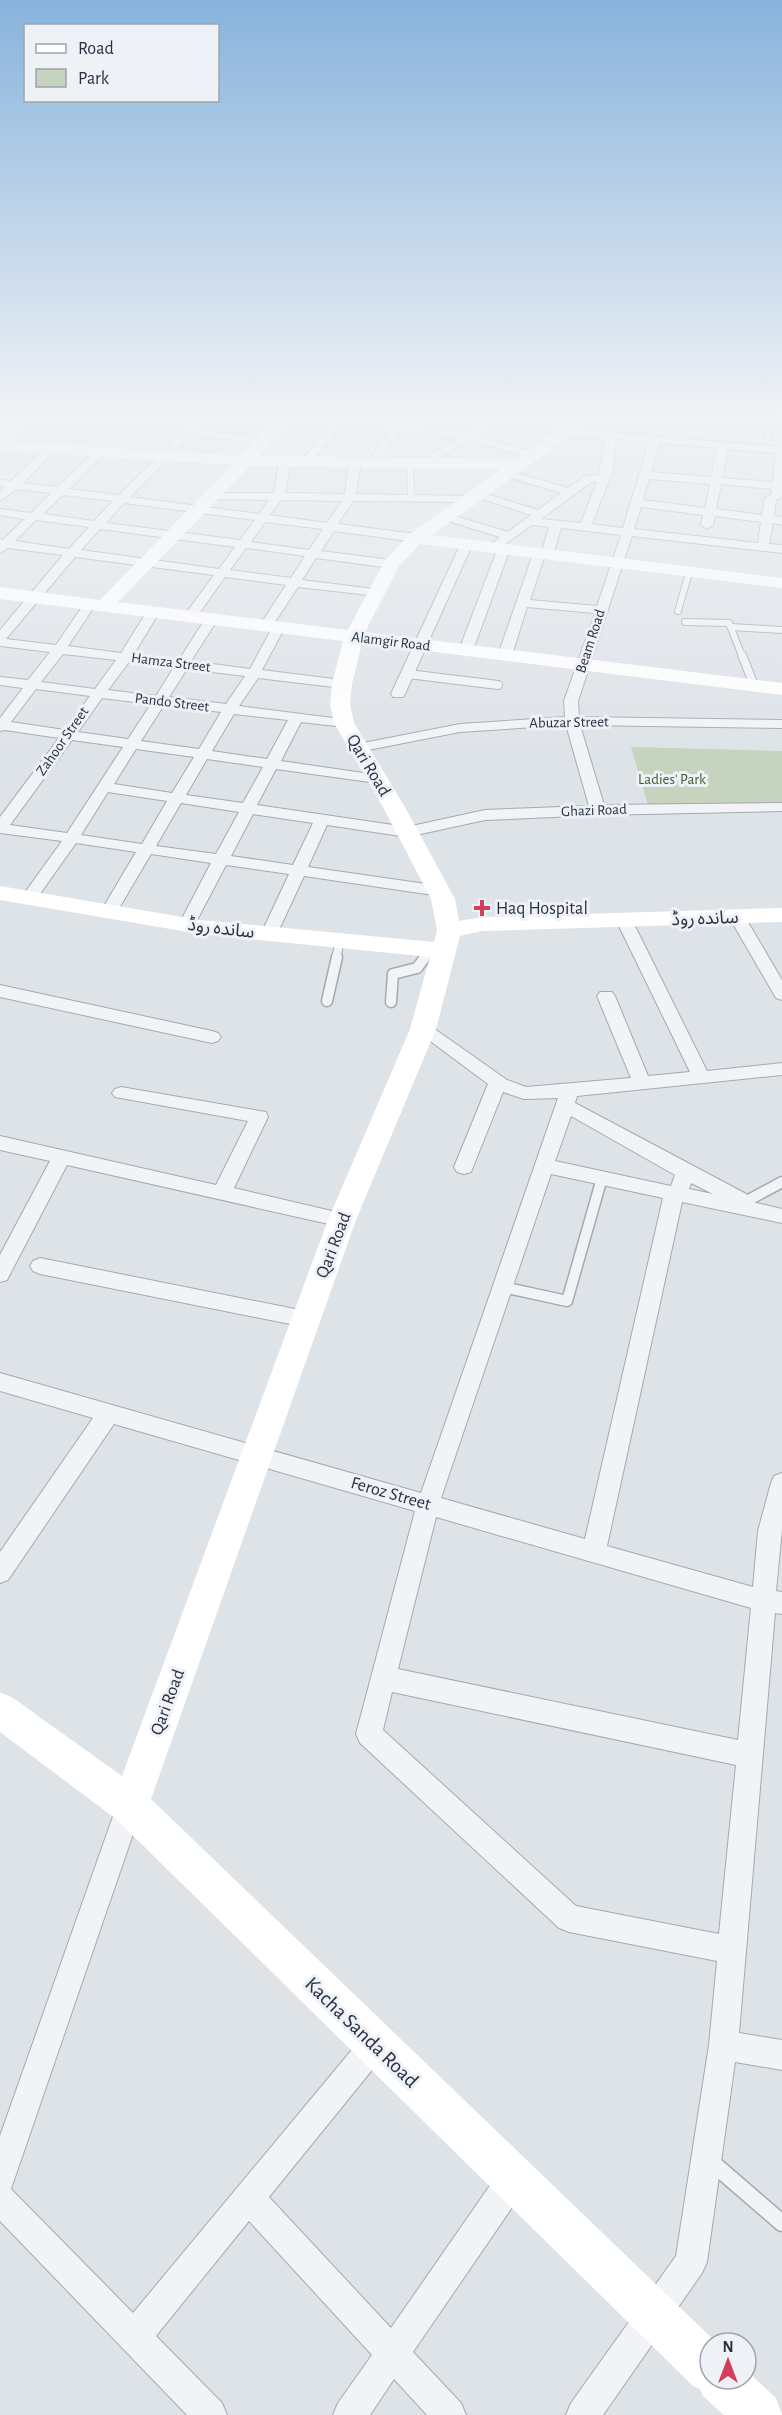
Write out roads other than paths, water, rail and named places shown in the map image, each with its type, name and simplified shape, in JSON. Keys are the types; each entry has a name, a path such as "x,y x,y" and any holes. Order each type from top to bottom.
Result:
{"main road":[{"path":"97,604 146,563 181,528"},
{"name":"Qari Road","path":"130,1805 342,1220 423,1029 440,944 443,899 344,723 340,705 342,684 354,636 374,593 391,564 416,538 430,528"},
{"path":"416,538 466,545 502,545 543,554 782,583"},
{"name":"Alamgir Road","path":"0,593 782,688"},
{"name":"ساندہ روڈ","path":"0,893 187,924 269,934 340,941 440,944 483,924 782,915"},
{"name":"Kacha Sanda Road","path":"0,1710 130,1805 698,2358"},
{"path":"733,2391 759,2415"}],"street":[{"path":"2,545 20,528"},
{"path":"0,640 33,597 97,528"},
{"path":"117,528 391,564"},
{"path":"190,616 255,528"},
{"path":"109,911 254,672 272,626 294,582 330,528"},
{"path":"343,528 416,538"},
{"path":"467,528 502,545"},
{"path":"466,650 502,545 523,528"},
{"path":"505,655 523,603 554,528"},
{"path":"591,528 782,549"},
{"name":"Beam Road","path":"598,810 572,721 571,707 574,689 629,528"},
{"path":"704,541 707,528"},
{"path":"763,547 766,528"},
{"path":"2,545 374,593"},
{"path":"398,694 466,545"},
{"path":"523,603 600,610"},
{"path":"97,604 0,726 377,779"},
{"name":"Zahoor Street","path":"0,828 126,656 154,611"},
{"path":"29,897 71,839 212,618"},
{"name":"Hamza Street","path":"0,640 342,684"},
{"name":"Pando Street","path":"0,681 344,723"},
{"path":"187,924 296,718"},
{"name":"Abuzar Street","path":"358,748 475,726 572,721 782,724"},
{"path":"103,788 407,832"},
{"path":"778,807 782,825"},
{"name":"Ghazi Road","path":"407,832 485,814 778,807"},
{"path":"269,934 322,819"},
{"path":"0,828 440,891"},
{"path":"737,917 782,994"},
{"path":"624,920 701,1077"},
{"path":"0,991 212,1037"},
{"path":"606,996 642,1083"},
{"path":"423,1029 498,1082 524,1093 568,1098 642,1083 782,1069"},
{"path":"464,1167 498,1082"},
{"path":"121,1093 258,1117 222,1193"},
{"path":"568,1098 428,1504 369,1734 569,1918 732,1950"},
{"path":"568,1098 687,1172 744,1202 775,1215"},
{"path":"0,1143 342,1220"},
{"path":"0,1274 62,1157"},
{"path":"544,1166 775,1215"},
{"path":"594,1552 676,1194 687,1172"},
{"path":"40,1266 305,1319"},
{"name":"Feroz Street","path":"0,1382 773,1602"},
{"path":"0,1572 109,1413"},
{"path":"583,2415 691,2262 723,2045 750,1755 773,1602 770,1532 782,1483"},
{"path":"384,1678 750,1755"},
{"name":"Qari Road","path":"0,2179 130,1805"},
{"path":"135,2336 375,2044"},
{"path":"723,2045 782,2055"},
{"path":"350,2415 513,2179"},
{"path":"249,2198 449,2415"},
{"path":"0,2199 210,2415"}],"lane":[{"path":"678,611 689,573"},
{"path":"685,622 725,622 731,627 754,685"},
{"path":"731,627 782,630"},
{"path":"408,674 498,685"},
{"path":"327,1001 340,941"},
{"path":"391,1002 393,974 417,968 440,944"},
{"path":"503,1287 567,1301 602,1178"},
{"path":"744,1202 782,1182"},
{"path":"706,2158 782,2223"}],"place":[{"name":"Haq Hospital","path":"482,908"}],"park label":[{"name":"Ladies' Park","path":"672,779"}]}
